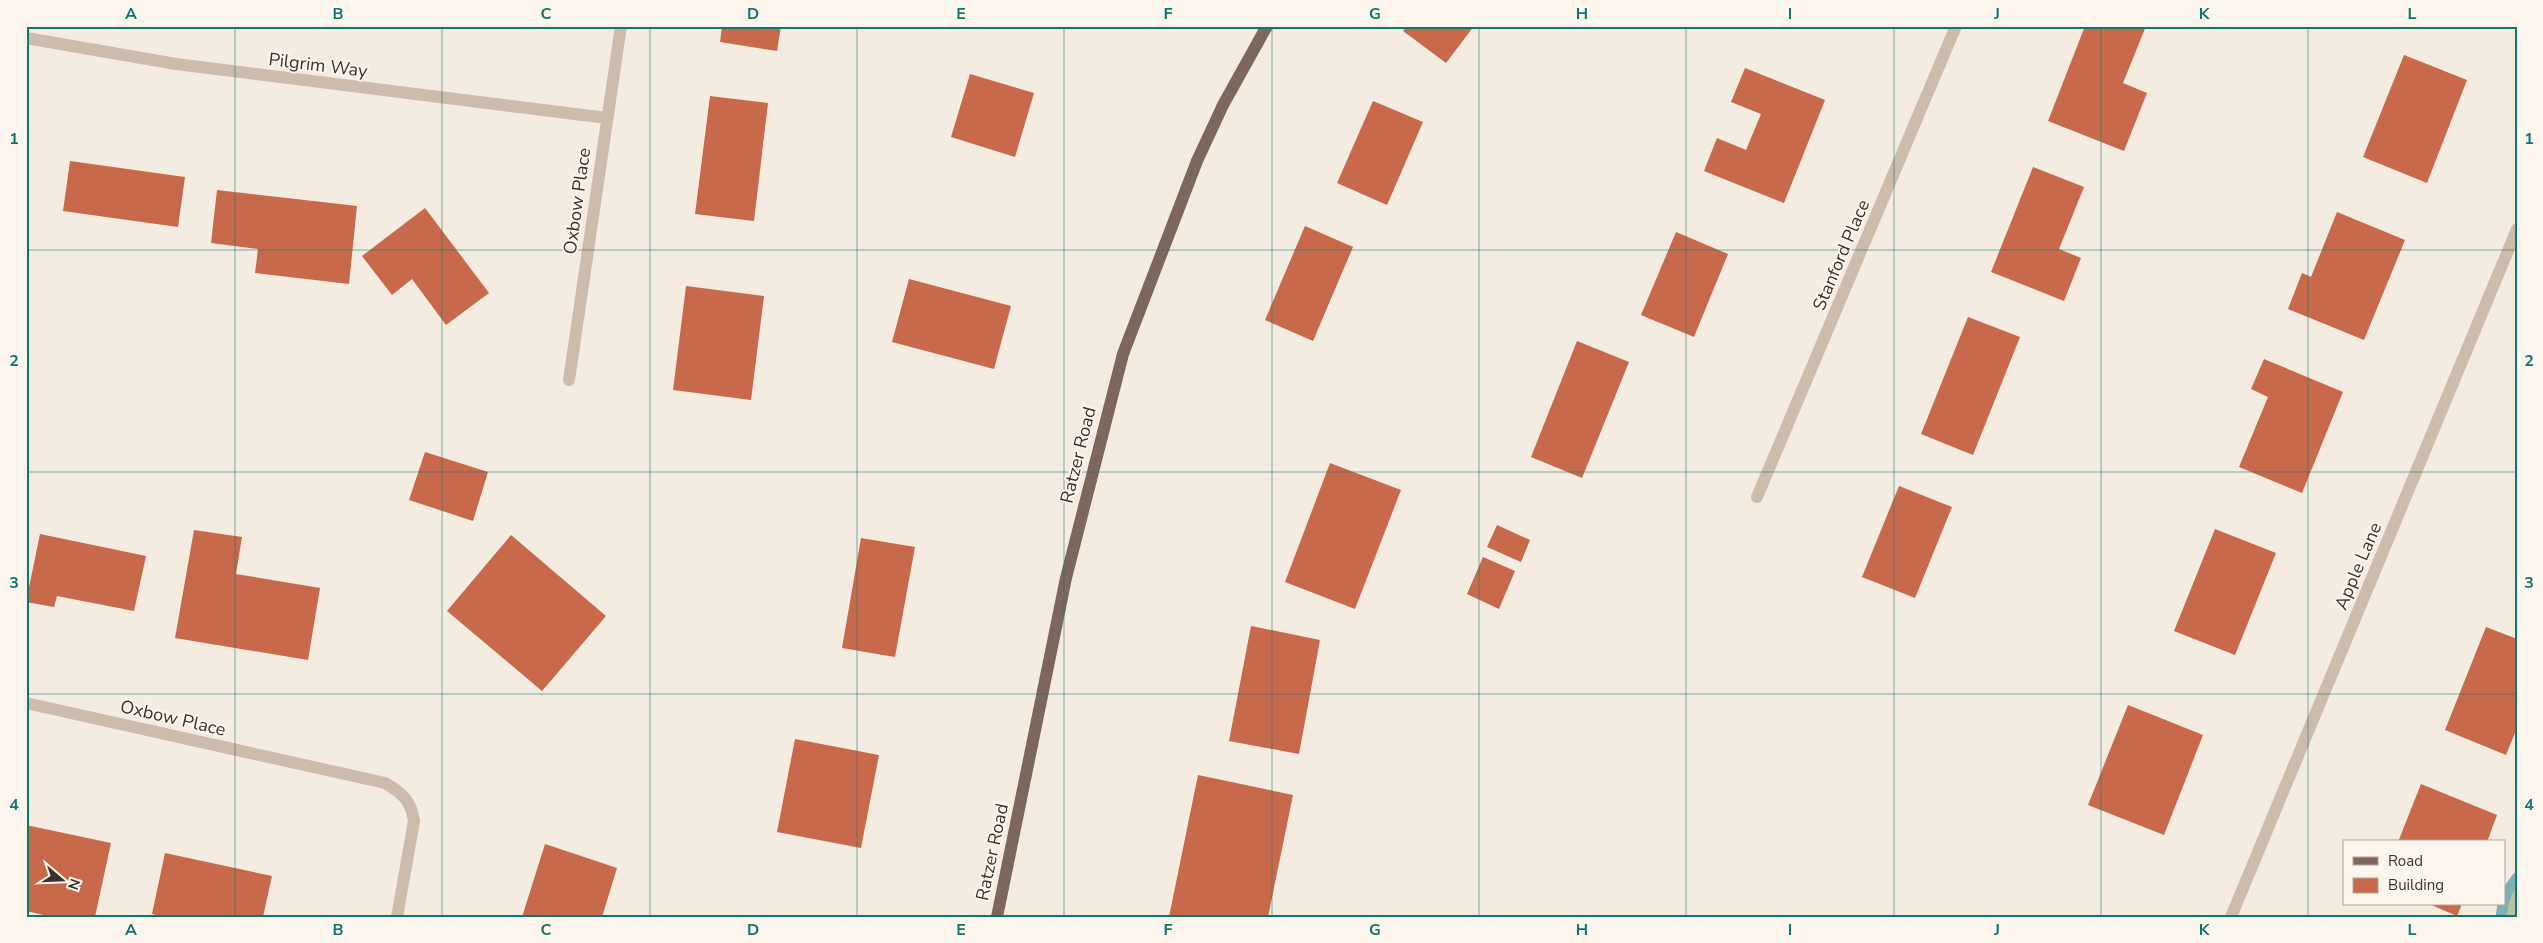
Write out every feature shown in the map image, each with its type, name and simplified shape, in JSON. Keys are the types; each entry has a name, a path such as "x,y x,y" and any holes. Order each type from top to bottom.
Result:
{"main road":[{"name":"Ratzer Road","path":"996,917 1066,578 1123,354 1197,161 1223,105 1266,26"}],"street":[{"name":"Oxbow Place","path":"569,380 621,26"},
{"name":"Stanford Place","path":"1757,497 1956,26"},
{"name":"Pilgrim Way","path":"26,38 176,64 607,118"},
{"name":"Apple Lane","path":"2231,917 2517,229"},
{"name":"Oxbow Place","path":"26,703 385,783 401,792 412,806 414,820 397,917"}],"green space":[{"path":"2517,880 2517,917 2503,917 2514,882"}],"building":[{"path":"722,26 781,26 777,51 720,42"},
{"path":"1407,26 1474,26 1446,63 1403,31"},
{"path":"2085,26 2146,26 2123,83 2147,93 2124,151 2048,121"},
{"path":"2404,55 2467,80 2427,183 2363,157"},
{"path":"1745,68 1825,100 1784,203 1704,171 1717,138 1746,150 1761,114 1731,102"},
{"path":"970,74 1034,93 1015,157 951,137"},
{"path":"710,96 768,103 754,221 695,214"},
{"path":"1373,101 1423,122 1387,205 1337,183"},
{"path":"70,161 185,177 178,227 63,211"},
{"path":"2033,167 2084,187 2059,249 2081,258 2064,301 1991,272"},
{"path":"217,190 357,206 349,284 255,273 258,249 211,243"},
{"path":"425,208 489,293 446,325 412,279 392,295 362,256"},
{"path":"2337,212 2405,240 2364,340 2288,309 2302,273 2311,277"},
{"path":"1305,226 1353,247 1313,341 1265,320"},
{"path":"1676,232 1728,254 1694,337 1641,315"},
{"path":"909,279 1011,306 994,369 892,342"},
{"path":"686,286 764,296 751,400 673,390"},
{"path":"1968,317 2020,337 1973,455 1921,434"},
{"path":"1577,341 1629,362 1582,478 1531,457"},
{"path":"2264,359 2343,392 2302,493 2239,467 2268,397 2251,389"},
{"path":"425,452 488,472 473,521 409,500"},
{"path":"1330,463 1401,490 1355,609 1285,582"},
{"path":"1899,486 1952,507 1915,598 1862,577"},
{"path":"1497,525 1530,540 1521,562 1487,547"},
{"path":"2215,529 2276,553 2235,655 2174,631"},
{"path":"194,530 242,537 236,574 320,588 308,660 175,638"},
{"path":"40,534 146,556 134,611 57,596 54,607 26,602"},
{"path":"511,535 606,616 542,691 447,611"},
{"path":"861,538 915,547 895,657 842,648"},
{"path":"1483,557 1515,571 1499,609 1467,594"},
{"path":"1251,626 1320,640 1299,754 1229,741"},
{"path":"2486,627 2517,639 2517,728 2506,755 2445,730"},
{"path":"2128,705 2203,735 2164,835 2088,805"},
{"path":"795,739 879,755 861,848 777,832"},
{"path":"1198,775 1293,795 1268,917 1169,917"},
{"path":"2421,784 2497,815 2488,840 2399,840"},
{"path":"26,825 111,843 95,917 52,917 26,911"},
{"path":"545,844 617,868 602,917 522,917"},
{"path":"165,853 272,876 263,917 164,917 152,914"},
{"path":"2434,906 2461,906 2457,916"}],"waterway":[{"path":"2506,895 2517,878"},
{"path":"2501,917 2503,906"}]}
